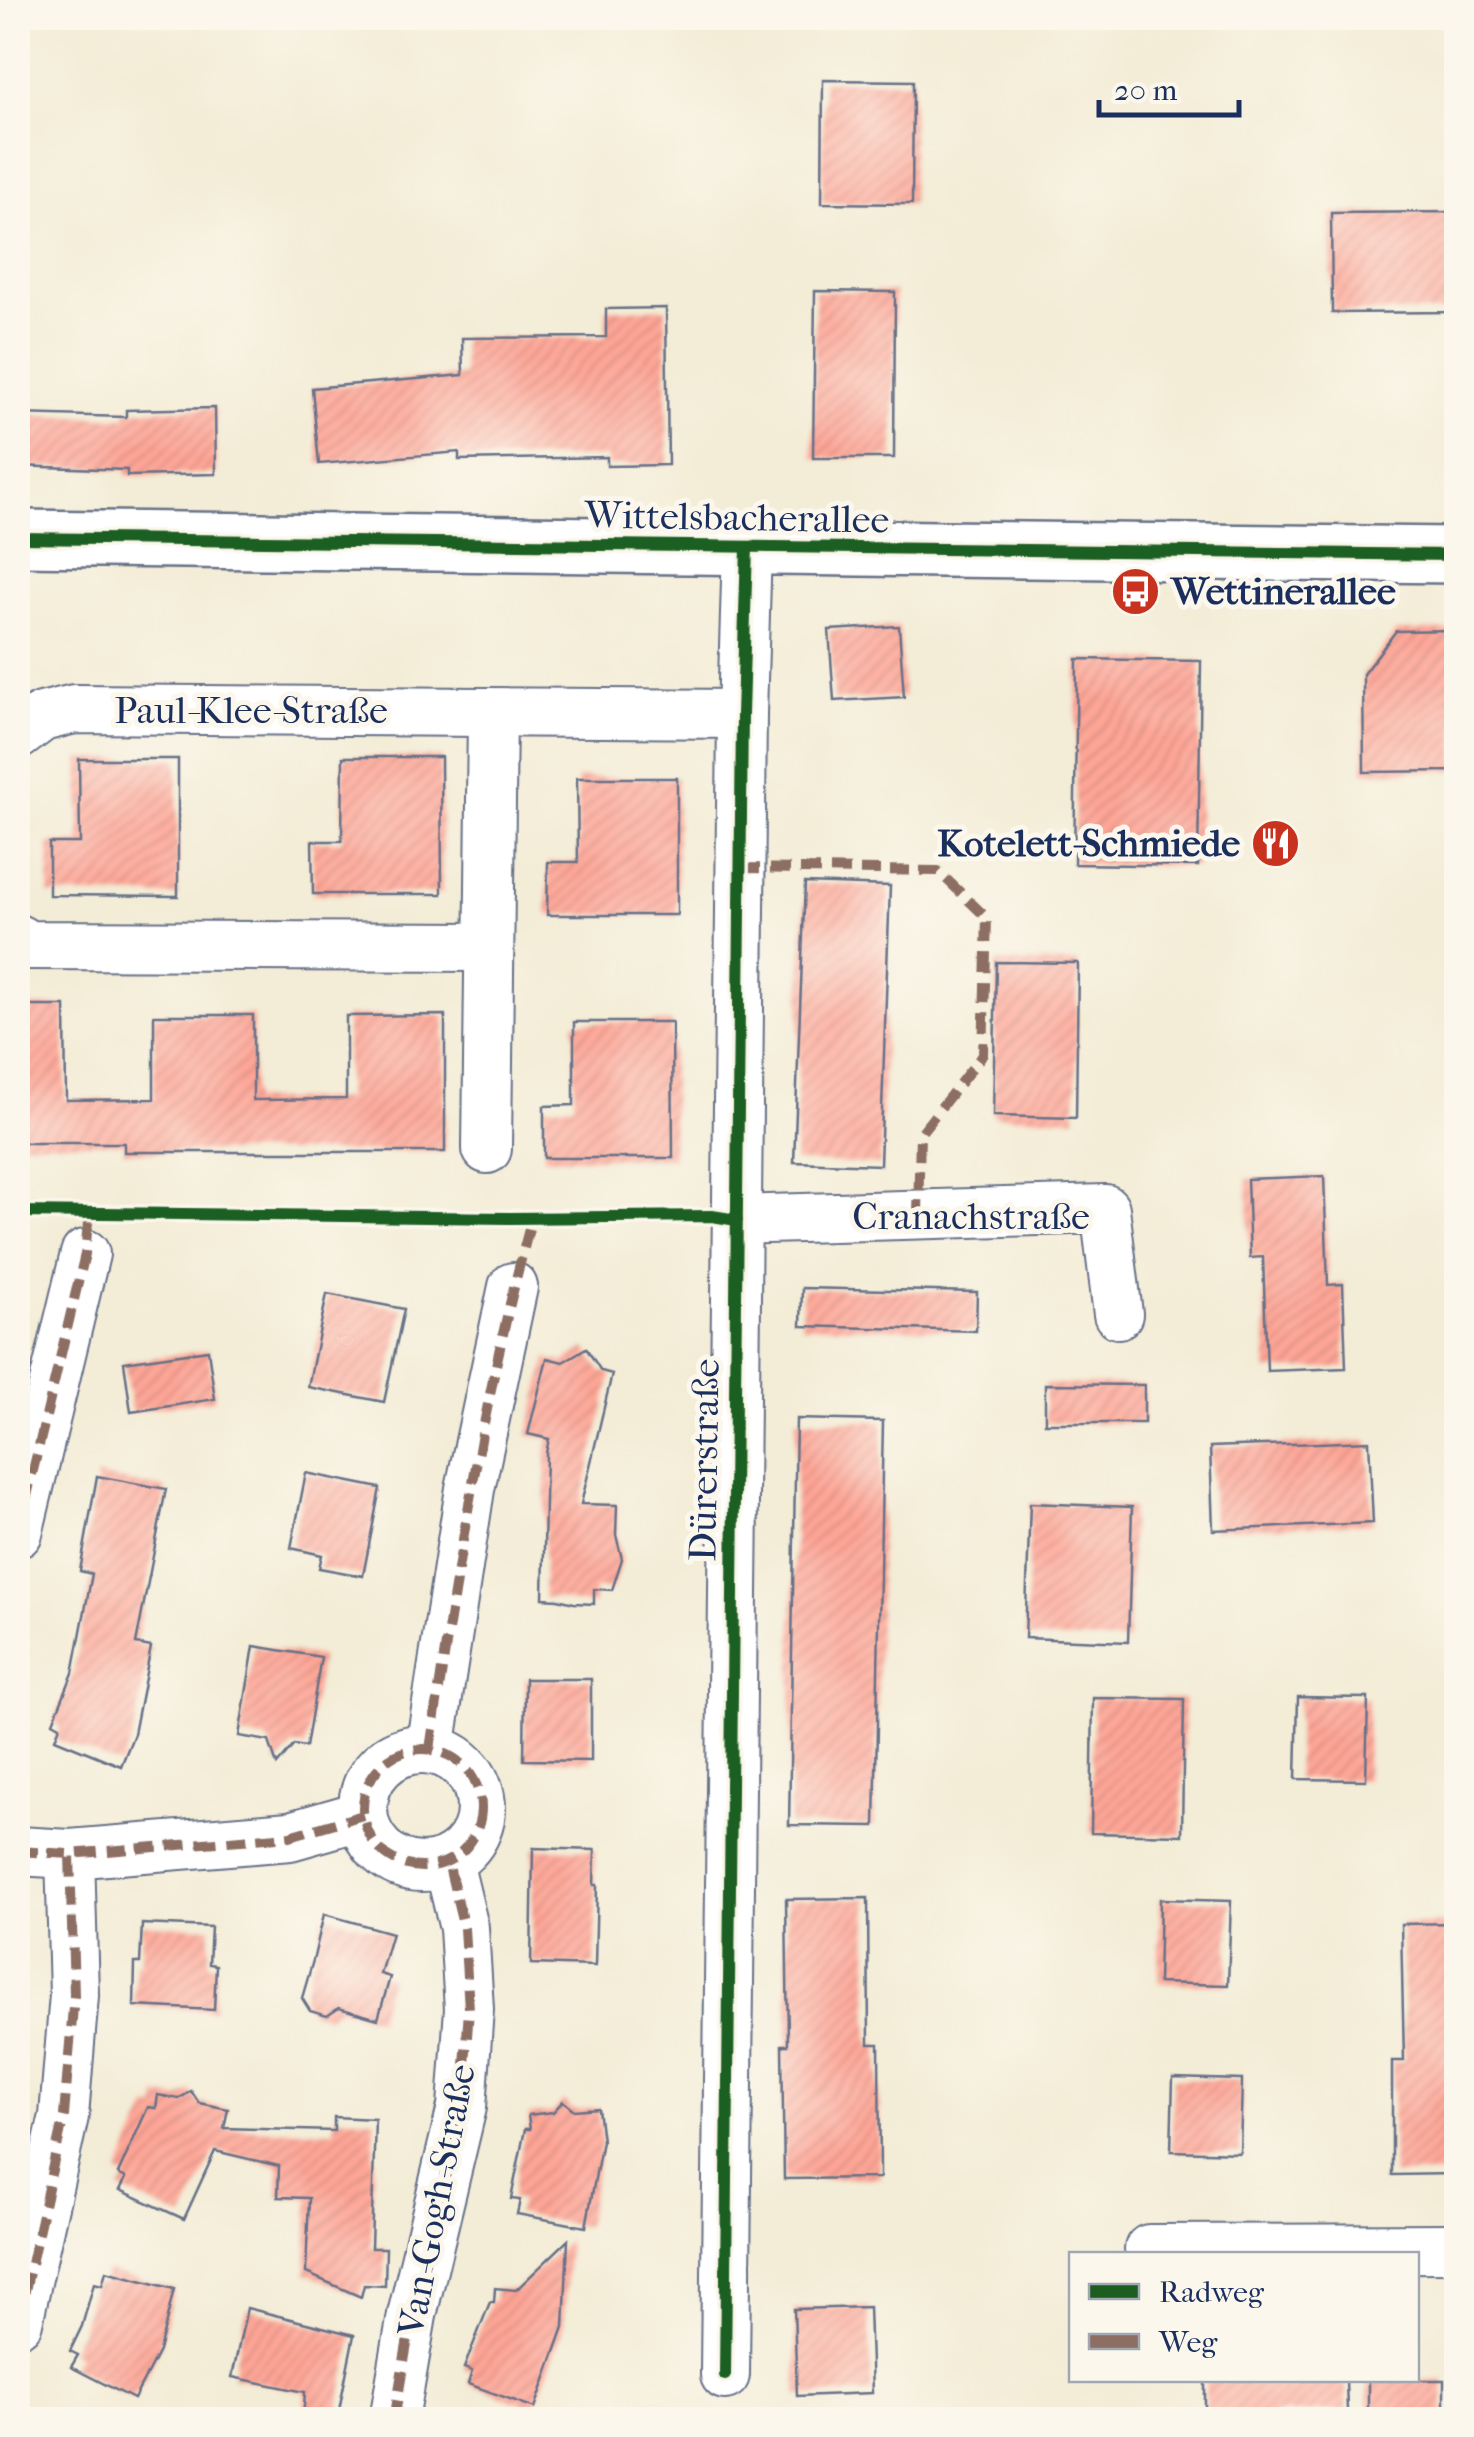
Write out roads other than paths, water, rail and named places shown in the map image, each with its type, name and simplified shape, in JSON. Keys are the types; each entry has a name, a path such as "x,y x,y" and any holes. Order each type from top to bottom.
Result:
{"street":[{"name":"Wittelsbacherallee","path":"18,538 1456,556"},
{"name":"Dürerstraße","path":"725,2374 747,547"},
{"name":"Paul-Klee-Straße","path":"18,735 42,716 74,709 742,714"},
{"path":"487,1149 492,714"},
{"path":"18,939 28,946 488,947"},
{"name":"Cranachstraße","path":"736,1220 1106,1209 1118,1314"},
{"path":"18,1533 85,1254"},
{"path":"430,1749 470,1489 512,1287"},
{"path":"430,1749 454,1757 472,1775 481,1798 480,1824 469,1846 448,1862 427,1868 404,1865 385,1854 370,1837 363,1816 366,1788 380,1766 403,1752 430,1749"},
{"path":"18,1851 70,1854 290,1836 363,1816"},
{"path":"18,2322 64,2116 74,1995 70,1854"},
{"name":"Van-Gogh-Straße","path":"394,2420 412,2315 462,2107 469,2009 464,1928 448,1862"},
{"path":"1150,2250 1456,2248"}],"place":[{"name":"Wettinerallee","path":"1136,591"},
{"name":"Kotelett-Schmiede","path":"1275,843"}]}
